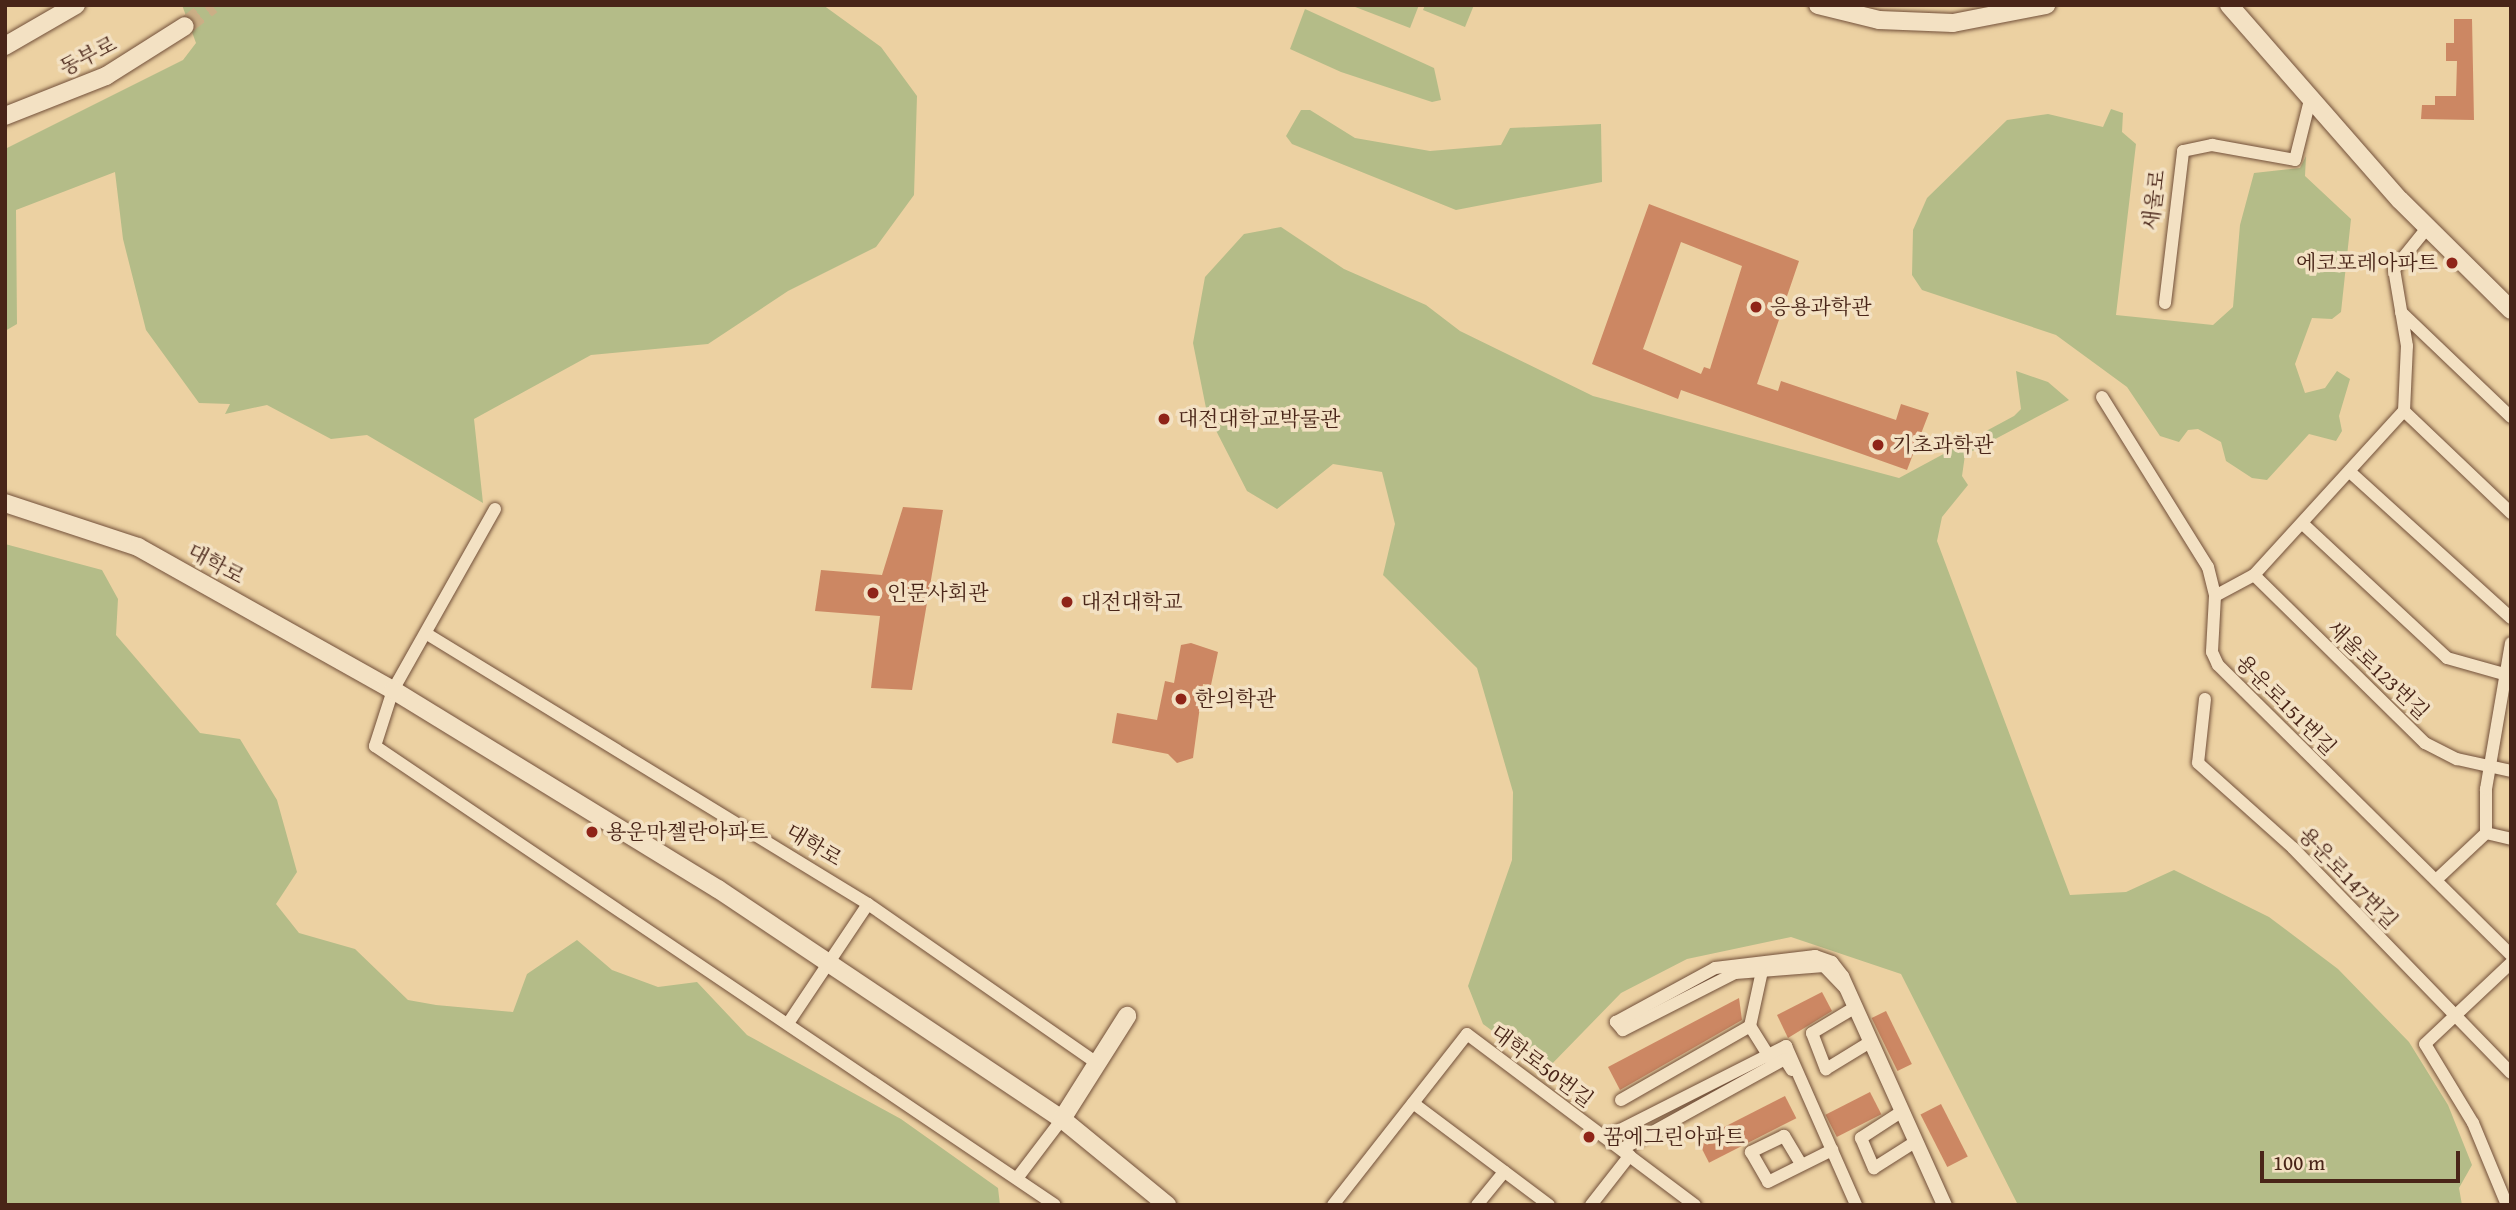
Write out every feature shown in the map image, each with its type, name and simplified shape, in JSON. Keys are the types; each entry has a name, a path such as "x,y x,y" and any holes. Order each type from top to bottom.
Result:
{"main road":[{"path":"5,46 76,5"},
{"path":"1818,5 1879,20 1953,23 2046,5"},
{"path":"2229,5 2309,100 2427,228 2511,310"},
{"name":"동부로","path":"5,116 106,76 185,26"},
{"name":"대학로","path":"5,503 138,547 393,690 718,889 1062,1119 1167,1205"},
{"path":"1062,1119 1128,1016"}],"street":[{"name":"새울로","path":"2165,303 2183,151 2212,145 2295,160 2309,100"},
{"path":"2215,596 2254,575 2404,411 2407,346 2394,269 2427,228"},
{"path":"2401,312 2511,417"},
{"name":"용운로151번길","path":"2102,397 2208,566 2215,596 2212,652 2218,665 2511,955"},
{"path":"2404,411 2511,513"},
{"path":"2350,472 2511,618"},
{"path":"495,509 427,634 393,690 375,746 390,759 789,1022 1055,1205"},
{"path":"2303,524 2447,658 2507,675"},
{"name":"새울로123번길","path":"2254,575 2425,743 2489,768 2511,771"},
{"name":"대학로","path":"427,634 869,904 1097,1063"},
{"path":"2437,880 2486,833 2489,768 2511,643"},
{"name":"용운로147번길","path":"2205,699 2198,763 2293,848 2511,1073"},
{"path":"2486,833 2511,839"},
{"path":"789,1022 869,904"},
{"path":"1815,956 1832,962 1843,976 1945,1205 1845,988 1824,966 1735,973 1623,1030 1616,1022 1715,968 1815,956"},
{"path":"2508,1200 2447,1073 2425,1044 2511,963"},
{"path":"1762,971 1750,1026 1770,1060"},
{"path":"1854,1008 1812,1033 1826,1069 1870,1042"},
{"path":"1621,1100 1750,1026"},
{"name":"대학로50번길","path":"1333,1205 1467,1034 1695,1205"},
{"path":"1591,1205 1626,1152 1770,1060"},
{"path":"1606,1137 1770,1060 1788,1060 1853,1205"},
{"path":"1413,1103 1549,1205"},
{"path":"1901,1112 1861,1138 1874,1168 1915,1142"},
{"path":"1018,1177 1062,1119"},
{"path":"1801,1164 1830,1151"},
{"path":"1477,1205 1504,1172"}],"green space":[{"path":"182,5 823,5 881,47 917,96 914,195 876,247 788,291 708,344 591,355 474,419 483,503 367,435 331,439 267,405 225,414 230,404 199,403 146,330 123,239 115,172 16,210 17,324 5,331 5,149 183,60 196,43"},
{"path":"1350,5 1419,5 1410,28"},
{"path":"1425,5 1474,5 1465,27 1423,10"},
{"path":"1305,9 1434,68 1441,100 1432,102 1341,72 1290,49"},
{"path":"2111,109 2123,113 2122,132 2136,144 2116,315 2213,325 2233,307 2240,225 2254,173 2300,168 2306,156 2305,176 2351,219 2341,312 2332,319 2312,318 2295,364 2305,393 2325,388 2337,371 2350,379 2339,416 2342,431 2336,441 2309,434 2267,480 2252,478 2226,461 2221,442 2198,429 2188,430 2179,442 2160,436 2127,387 2056,335 1922,290 1912,275 1913,230 1927,198 2007,120 2048,114 2103,127"},
{"path":"1301,110 1310,110 1355,138 1430,151 1501,145 1510,128 1601,124 1602,182 1456,210 1292,144 1286,136"},
{"path":"1281,227 1344,269 1426,305 1460,331 1593,396 1899,478 2014,416 2021,409 2016,371 2048,382 2069,400 1965,455 1962,476 1968,485 1942,517 1937,541 2070,895 2126,892 2174,870 2269,917 2338,969 2409,1042 2448,1105 2472,1165 2459,1188 2462,1205 2018,1205 1901,974 1791,937 1687,959 1621,993 1546,1070 1483,1024 1468,986 1512,860 1513,792 1477,668 1383,575 1395,524 1382,472 1333,464 1277,509 1247,491 1207,413 1193,343 1205,277 1244,234"},
{"path":"5,544 102,570 118,599 116,635 200,733 240,739 277,800 297,872 276,904 299,933 355,949 408,1000 436,1005 513,1012 527,974 577,940 612,970 658,987 697,982 747,1035 901,1119 998,1188 1000,1205 5,1205"}],"building":[{"path":"2454,19 2472,19 2474,120 2421,119 2422,105 2435,105 2435,96 2456,96 2457,61 2446,61 2446,43 2454,43"},
{"name":"응용과학관","path":"1649,204 1799,261 1757,384 1778,391 1781,381 1896,420 1901,404 1929,413 1907,470 1681,390 1678,399 1592,364","holes":["1681,242 1742,266 1710,369 1704,367 1701,374 1643,349"]},
{"name":"인문사회관","path":"903,507 943,510 912,690 871,688 880,616 815,611 821,570 882,575"},
{"name":"한의학관","path":"1191,643 1218,652 1211,685 1203,684 1193,758 1177,763 1168,754 1112,743 1117,713 1157,720 1165,681 1174,683 1181,645"},
{"path":"1822,992 1832,1011 1788,1038 1777,1015"},
{"path":"1739,998 1742,1020 1620,1090 1608,1067"},
{"path":"1886,1011 1912,1064 1897,1071 1872,1018"},
{"path":"1870,1092 1881,1114 1837,1137 1825,1115"},
{"path":"1785,1096 1796,1118 1709,1163 1698,1140"},
{"path":"1941,1104 1968,1157 1947,1167 1921,1114"}],"tunnel":[{"path":"185,26 212,5"}],"place":[{"name":"에코포레아파트","path":"2452,263"},
{"name":"응용과학관","path":"1756,307"},
{"name":"대전대학교박물관","path":"1164,419"},
{"name":"기초과학관","path":"1878,445"},
{"name":"인문사회관","path":"873,593"},
{"name":"대전대학교","path":"1067,602"},
{"name":"한의학관","path":"1181,699"},
{"name":"용운마젤란아파트","path":"592,832"},
{"name":"꿈에그린아파트","path":"1589,1137"}]}
